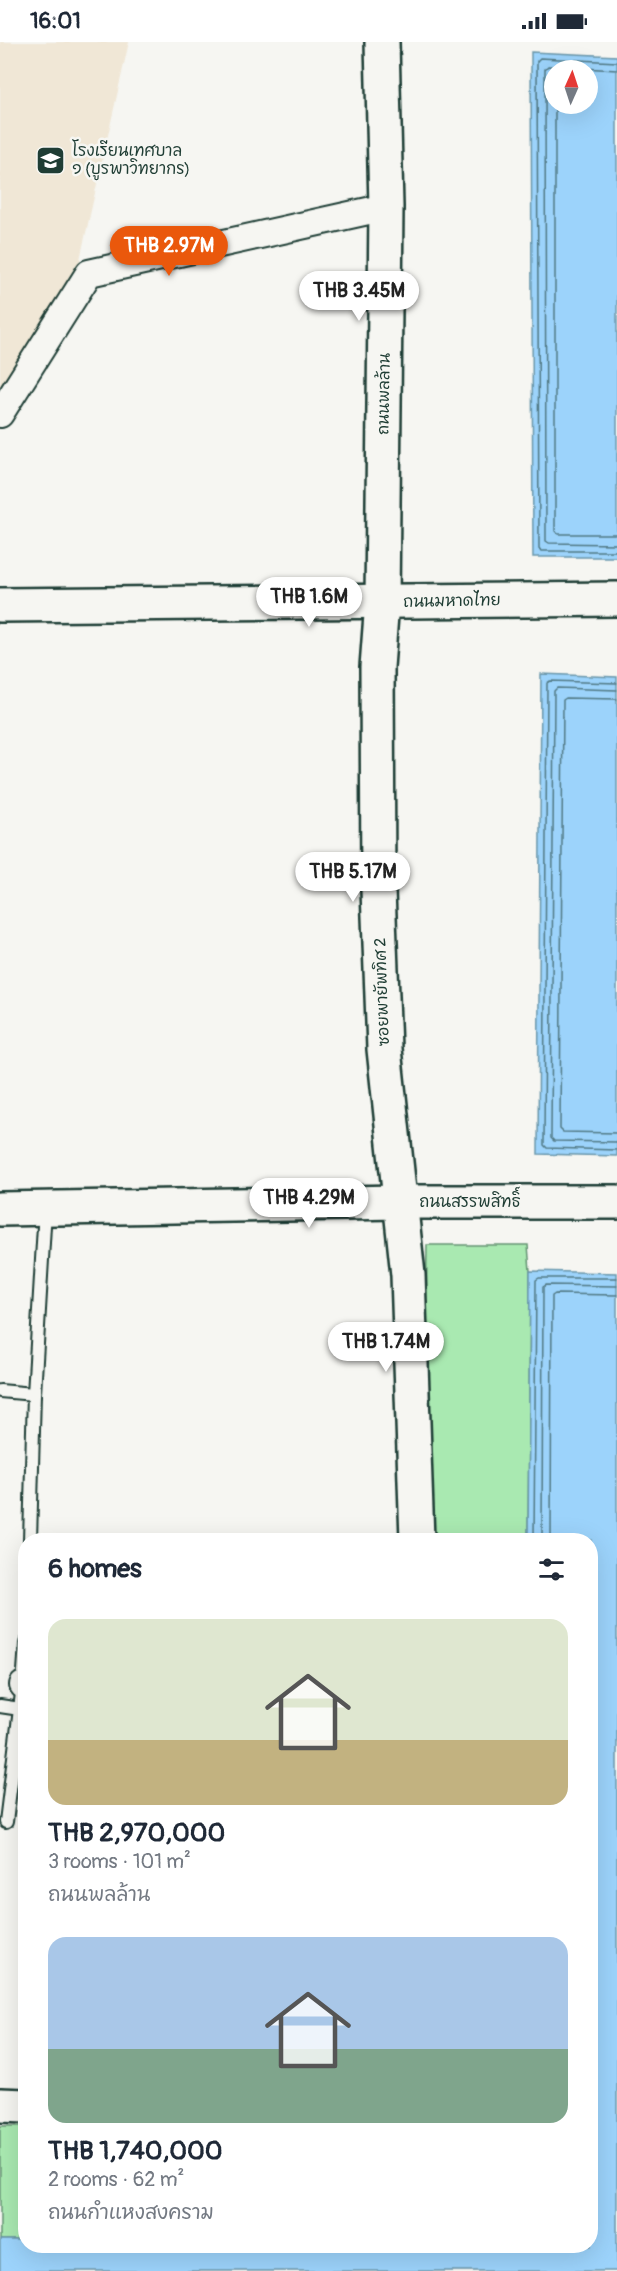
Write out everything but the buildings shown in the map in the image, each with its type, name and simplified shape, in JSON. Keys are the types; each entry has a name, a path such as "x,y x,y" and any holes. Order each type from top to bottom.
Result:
{"street":[{"name":"ถนนพลล้าน","path":"382,42 386,207 382,602"},
{"path":"0,414 89,273 386,207"},
{"name":"ถนนมหาดไทย","path":"0,605 617,599"},
{"name":"ซอยพายัพทิศ 2","path":"382,602 377,667 378,890 384,1049 408,1275 417,1533"},
{"name":"ถนนสรรพสิทธิ์","path":"0,1209 399,1202 617,1202"},
{"path":"0,2105 18,2106"}],"lane":[{"path":"30,1533 34,1394 45,1208"},
{"path":"0,1391 34,1394"},
{"path":"0,1706 18,1696"},
{"path":"6,1822 18,1731"}],"shaded area":[{"name":"โรงเรียนเทศบาล ๑ (บูรพาวิทยากร)","path":"0,42 129,42 76,277 0,397"}],"green space":[{"path":"427,1245 528,1245 530,1271 528,1533 424,1533"},
{"path":"0,2126 18,2126 18,2240 0,2240"}],"water":[{"path":"531,52 617,56 617,557 533,557"},
{"path":"541,674 617,677 617,1156 538,1154"},
{"path":"530,1271 617,1273 617,2271 0,2271 0,2240 18,2240 18,2253 598,2253 598,1533 528,1533"}],"place":[{"name":"โรงเรียนเทศบาล ๑ (บูรพาวิทยากร)","path":"51,160"}]}
